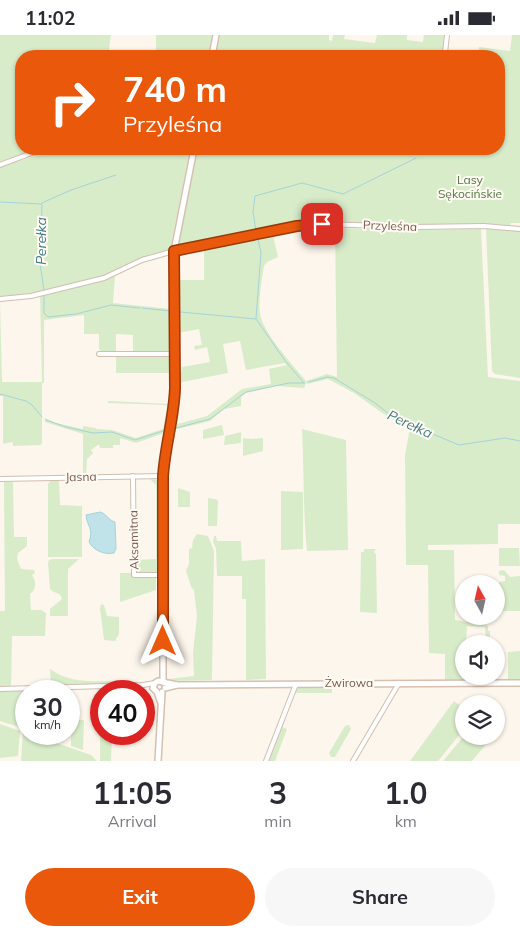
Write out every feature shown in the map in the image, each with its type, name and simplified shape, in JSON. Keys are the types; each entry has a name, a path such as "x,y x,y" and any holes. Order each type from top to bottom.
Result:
{"street":[{"path":"213,50 216,35"},
{"path":"445,50 447,35"},
{"path":"0,165 27,155"},
{"path":"158,761 161,703 158,700 162,670 163,476 164,454 174,403 174,251 193,155"},
{"name":"Przyleśna","path":"0,299 31,296 104,278 142,259 174,251 256,233 304,225 484,226 520,229"},
{"path":"99,354 175,355"},
{"name":"Jasna","path":"0,479 163,476"},
{"name":"Aksamitna","path":"133,477 134,575 163,575"},
{"path":"266,761 296,683"},
{"name":"Żwirowa","path":"160,686 296,683 520,683"},
{"path":"352,761 399,683"},
{"path":"0,689 160,686"}],"green space":[{"path":"0,35 111,35 109,50 15,50 15,155 19,155 0,162"},
{"path":"156,35 212,35 209,50 156,50"},
{"path":"220,35 329,35 329,40 332,41 333,35 345,35 344,39 375,43 377,35 407,35 407,40 423,42 424,35 444,35 443,50 217,50"},
{"name":"Lasy Sękocińskie","path":"512,35 520,35 520,223 511,223 510,226 305,222 178,247 197,155 505,155 505,50 510,51"},
{"name":"Lasy Sękocińskie","path":"479,47 502,50 479,50"},
{"path":"41,155 189,155 170,250 104,276 31,295 0,299 0,167"},
{"path":"335,228 481,229 488,377 520,381 520,524 498,524 498,544 428,545 428,550 454,550 455,625 486,625 488,626 488,631 490,631 490,635 485,635 485,627 467,626 466,635 455,635 455,680 445,680 445,654 429,653 428,565 406,565 405,455 410,428 388,417 354,393 328,379 307,384 305,381 305,387 303,388 277,386 246,393 241,397 241,406 224,409 210,421 173,430 174,425 207,416 242,389 271,384 269,369 287,365 285,363 246,370 240,341 223,344 228,373 182,382 179,380 179,372 182,372 182,367 210,362 207,347 195,350 194,346 202,345 199,329 178,333 178,280 204,280 204,250 273,235 278,257 267,262 264,266 260,302 262,321 272,339 306,381 327,374 337,377"},
{"path":"486,229 520,231 520,378 495,374 492,371"},
{"path":"115,275 113,303 171,309 169,316 169,350 133,351 133,335 116,334 116,351 101,351 99,349 99,334 84,334 84,315 44,320 42,442 41,445 13,446 13,442 3,444 3,396 0,396 0,300 2,382 42,382 40,295 65,289 68,290 71,287 99,280 104,281"},
{"path":"116,356 167,357 169,358 169,373 116,373"},
{"path":"108,401 171,404 167,432 136,443 120,438 120,445 113,445 113,448 100,448 99,444 91,450 93,453 87,459 86,475 83,475 83,434 45,422 45,418 56,423 83,429 83,426 112,430 136,438 163,429 166,405 108,403"},
{"path":"222,425 224,435 203,439 203,430"},
{"path":"302,429 346,440 348,550 307,551"},
{"path":"241,432 241,443 224,445 225,436"},
{"path":"243,438 263,438 263,451 243,456"},
{"path":"150,479 159,480 161,492 159,573 136,573 136,560 156,559 156,485"},
{"path":"50,481 59,481 60,505 82,506 82,557 48,557 48,484"},
{"path":"4,482 13,482 14,537 27,537 27,546 18,553 17,559 21,569 34,570 35,573 32,575 35,585 34,590 30,594 31,610 41,610 46,613 45,636 12,636 11,687 0,687 0,611 5,611"},
{"path":"178,488 190,492 190,507 178,507"},
{"path":"281,491 303,492 303,549 281,550"},
{"path":"208,498 218,500 217,526 208,526"},
{"path":"197,534 208,536 214,551 212,680 170,681 168,679 194,676 193,652 197,616 194,590 191,587 186,570 189,564 189,549 192,548 193,540"},
{"path":"214,536 216,536 217,541 241,541 242,561 265,559 266,679 246,680 246,599 242,599 242,576 217,576"},
{"path":"499,548 519,548 520,566 499,566"},
{"path":"364,549 376,549 374,552 376,554 377,613 360,612 361,552 364,552"},
{"path":"52,559 79,559 68,569 68,616 50,616 50,609 62,599 60,595 50,589 48,563"},
{"path":"504,570 510,577 520,576 520,611 505,611 505,575 499,575 499,571"},
{"path":"120,573 133,573 133,577 156,576 156,590 120,602"},
{"path":"101,604 104,605 107,616 119,617 119,634 115,641 104,640"},
{"path":"520,651 520,679 508,680 508,652"},
{"path":"50,669 66,677 90,681 90,684 80,685 80,680 51,680"},
{"path":"297,686 332,686 332,693 293,693"},
{"path":"0,691 15,691 15,726 0,721"},
{"path":"454,701 455,740 438,761 410,761"},
{"path":"80,720 84,720 83,750 71,746 80,745"},
{"path":"0,724 15,729 15,745 19,745 18,756 0,758"},
{"path":"349,725 351,729 335,757 331,757 329,753 345,726"},
{"path":"280,726 287,729 275,761 268,761"},
{"path":"22,745 62,745 91,755 97,761 21,761"},
{"path":"100,745 112,745 111,761 100,761"},
{"path":"456,745 485,745 472,761 443,761"}],"water":[{"path":"100,512 115,522 116,549 114,553 100,552 89,542 91,530 86,515"}],"waterway":[{"path":"256,231 253,212 255,196 302,183 343,194 416,158"},
{"path":"42,203 71,190 116,175"},
{"name":"Perełka","path":"0,202 42,204 40,264 44,290"},
{"path":"256,319 261,252 257,236"},
{"name":"Perełka","path":"44,295 44,313 48,317 76,314 111,305 140,308"},
{"name":"Perełka","path":"142,308 171,311"},
{"name":"Perełka","path":"180,312 256,319 286,362 304,383"},
{"name":"Perełka","path":"309,382 327,377 334,378 375,403 394,418 459,445 505,438 520,441"},
{"path":"176,428 210,419 246,392 289,383 305,383"},
{"path":"0,394 26,401 42,417"},
{"path":"46,420 93,433 112,432 135,440 166,430"}],"route":[{"path":"163,641 164,454 174,403 176,365 174,251 297,226 322,224"}]}
